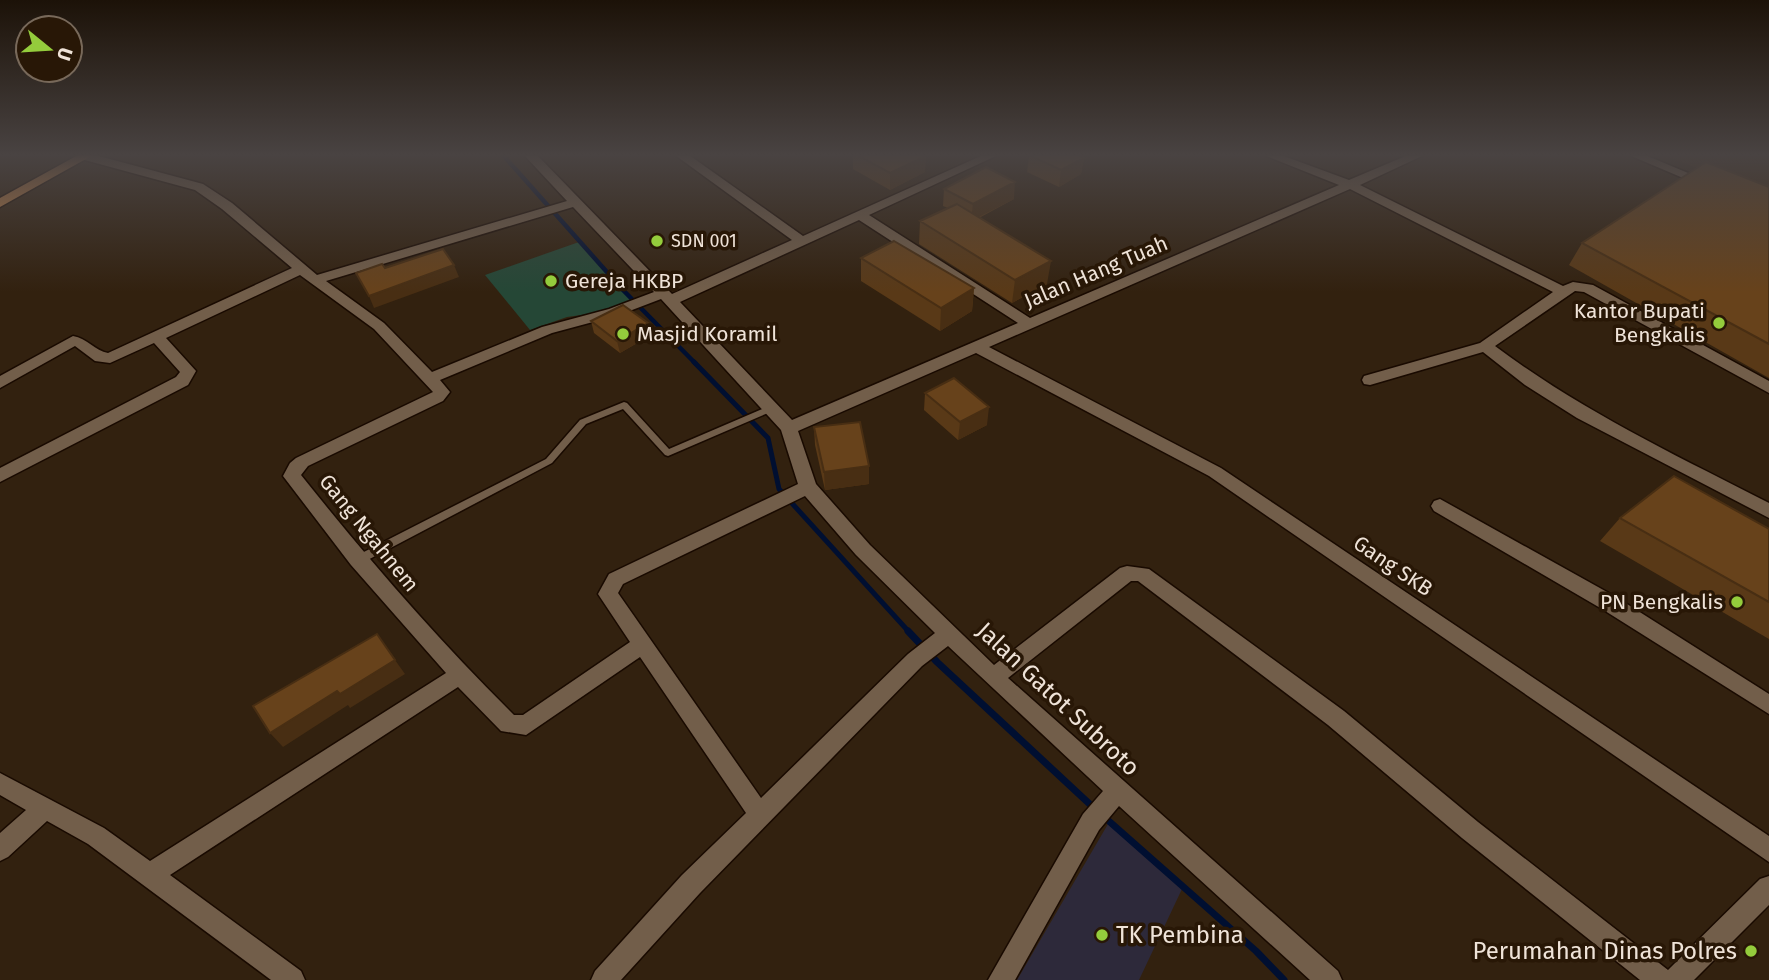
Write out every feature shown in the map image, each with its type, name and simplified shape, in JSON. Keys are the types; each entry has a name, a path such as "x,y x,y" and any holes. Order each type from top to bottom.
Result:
{"street":[{"path":"219,201 308,274 379,326 428,379 547,330 661,297 891,201"},
{"path":"567,201 766,410 789,428"},
{"path":"746,201 802,240"},
{"name":"Jalan Hang Tuah","path":"789,428 1315,201"},
{"path":"1382,201 1563,292"},
{"path":"0,383 69,342 80,342 103,359 308,274 570,204"},
{"path":"860,215 1030,324"},
{"path":"1370,380 1485,346 1573,286 1588,288 1769,388"},
{"path":"0,476 182,381 188,371 156,337"},
{"name":"Gang SKB","path":"977,346 1215,472 1769,850"},
{"path":"1485,346 1531,381 1583,414 1769,510"},
{"name":"Gang Ngahnem","path":"428,379 441,390 437,397 302,462 292,472 358,560 460,675 509,724 520,727 526,725 642,643"},
{"name":"Jalan Gatot Subroto","path":"789,428 797,493 863,550 945,636 993,678 1114,794 1329,980"},
{"path":"760,815 608,594 616,579 797,493"},
{"path":"1440,506 1609,603 1769,705"},
{"path":"993,678 1127,573 1142,574 1336,718 1470,830 1660,980"},
{"path":"604,980 691,884 915,660 945,636"},
{"path":"149,875 460,675"},
{"path":"0,783 96,836 292,980"},
{"path":"1001,980 1091,822 1114,794"},
{"path":"0,849 45,808"},
{"path":"1676,980 1769,888"}],"lane":[{"path":"358,560 549,461 583,422 624,405 668,453 766,410"}],"shaded area":[{"name":"TK Pembina","path":"1108,824 1182,889 1139,980 1017,980"}],"green space":[{"path":"579,242 634,300 610,311 567,317 530,330 485,275"}],"building":[{"name":"Kantor Bupati Bengkalis","path":"1647,201 1769,201 1769,344 1582,243"},
{"path":"957,204 1051,261 1015,280 920,221"},
{"path":"894,241 974,288 941,308 861,258"},
{"path":"443,249 454,265 369,296 356,273 382,264 385,268"},
{"path":"623,305 648,323 617,341 591,321"},
{"path":"954,378 989,407 960,422 925,393"},
{"path":"860,422 869,466 824,472 814,427"},
{"path":"1674,476 1769,529 1769,602 1620,518"},
{"path":"377,634 395,660 340,694 337,691 270,733 253,706"}],"waterway":[{"path":"544,201 622,289 696,364"},
{"path":"694,362 768,438 779,489 910,633"},
{"path":"908,631 937,662 1095,809"},
{"path":"1102,815 1256,951 1284,980"}],"place":[{"name":"SDN 001","path":"657,241"},
{"name":"Gereja HKBP","path":"551,281"},
{"name":"Kantor Bupati Bengkalis","path":"1719,323"},
{"name":"Masjid Koramil","path":"623,334"},
{"name":"PN Bengkalis","path":"1737,602"},
{"name":"TK Pembina","path":"1102,935"},
{"name":"Perumahan Dinas Polres","path":"1751,951"}]}
